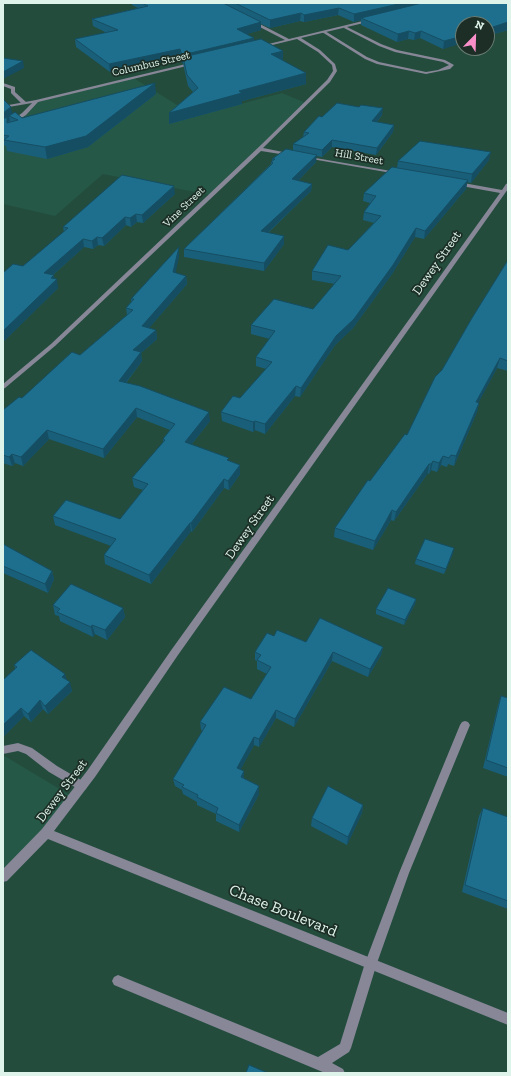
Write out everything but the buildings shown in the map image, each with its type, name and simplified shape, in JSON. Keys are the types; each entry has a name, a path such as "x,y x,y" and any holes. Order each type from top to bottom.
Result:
{"street":[{"path":"246,19 288,40"},
{"path":"255,48 376,19"},
{"path":"324,32 378,64 426,73 449,68 452,65 444,61 396,51 380,45 345,27"},
{"name":"Vine Street","path":"3,386 53,345 260,149 329,81 335,71 334,65 330,60 298,38"},
{"name":"Columbus Street","path":"3,107 36,101 201,61"},
{"path":"3,84 13,88 13,92 24,103"},
{"path":"3,129 24,114 36,101"},
{"name":"Hill Street","path":"260,149 400,174"},
{"path":"454,184 502,192"},
{"name":"Dewey Street","path":"3,877 46,833 82,786 508,185"},
{"path":"319,1064 345,1048 371,963 404,874 465,725"},
{"path":"3,750 18,747 28,750 53,769 82,786"},
{"name":"Chase Boulevard","path":"46,833 508,1019"},
{"path":"118,981 339,1073"}],"shaded area":[{"path":"132,77 195,116 282,93 306,103 210,195 103,174 55,216 3,204 3,129 24,114 36,101"},
{"path":"3,755 73,797 3,877"}]}
